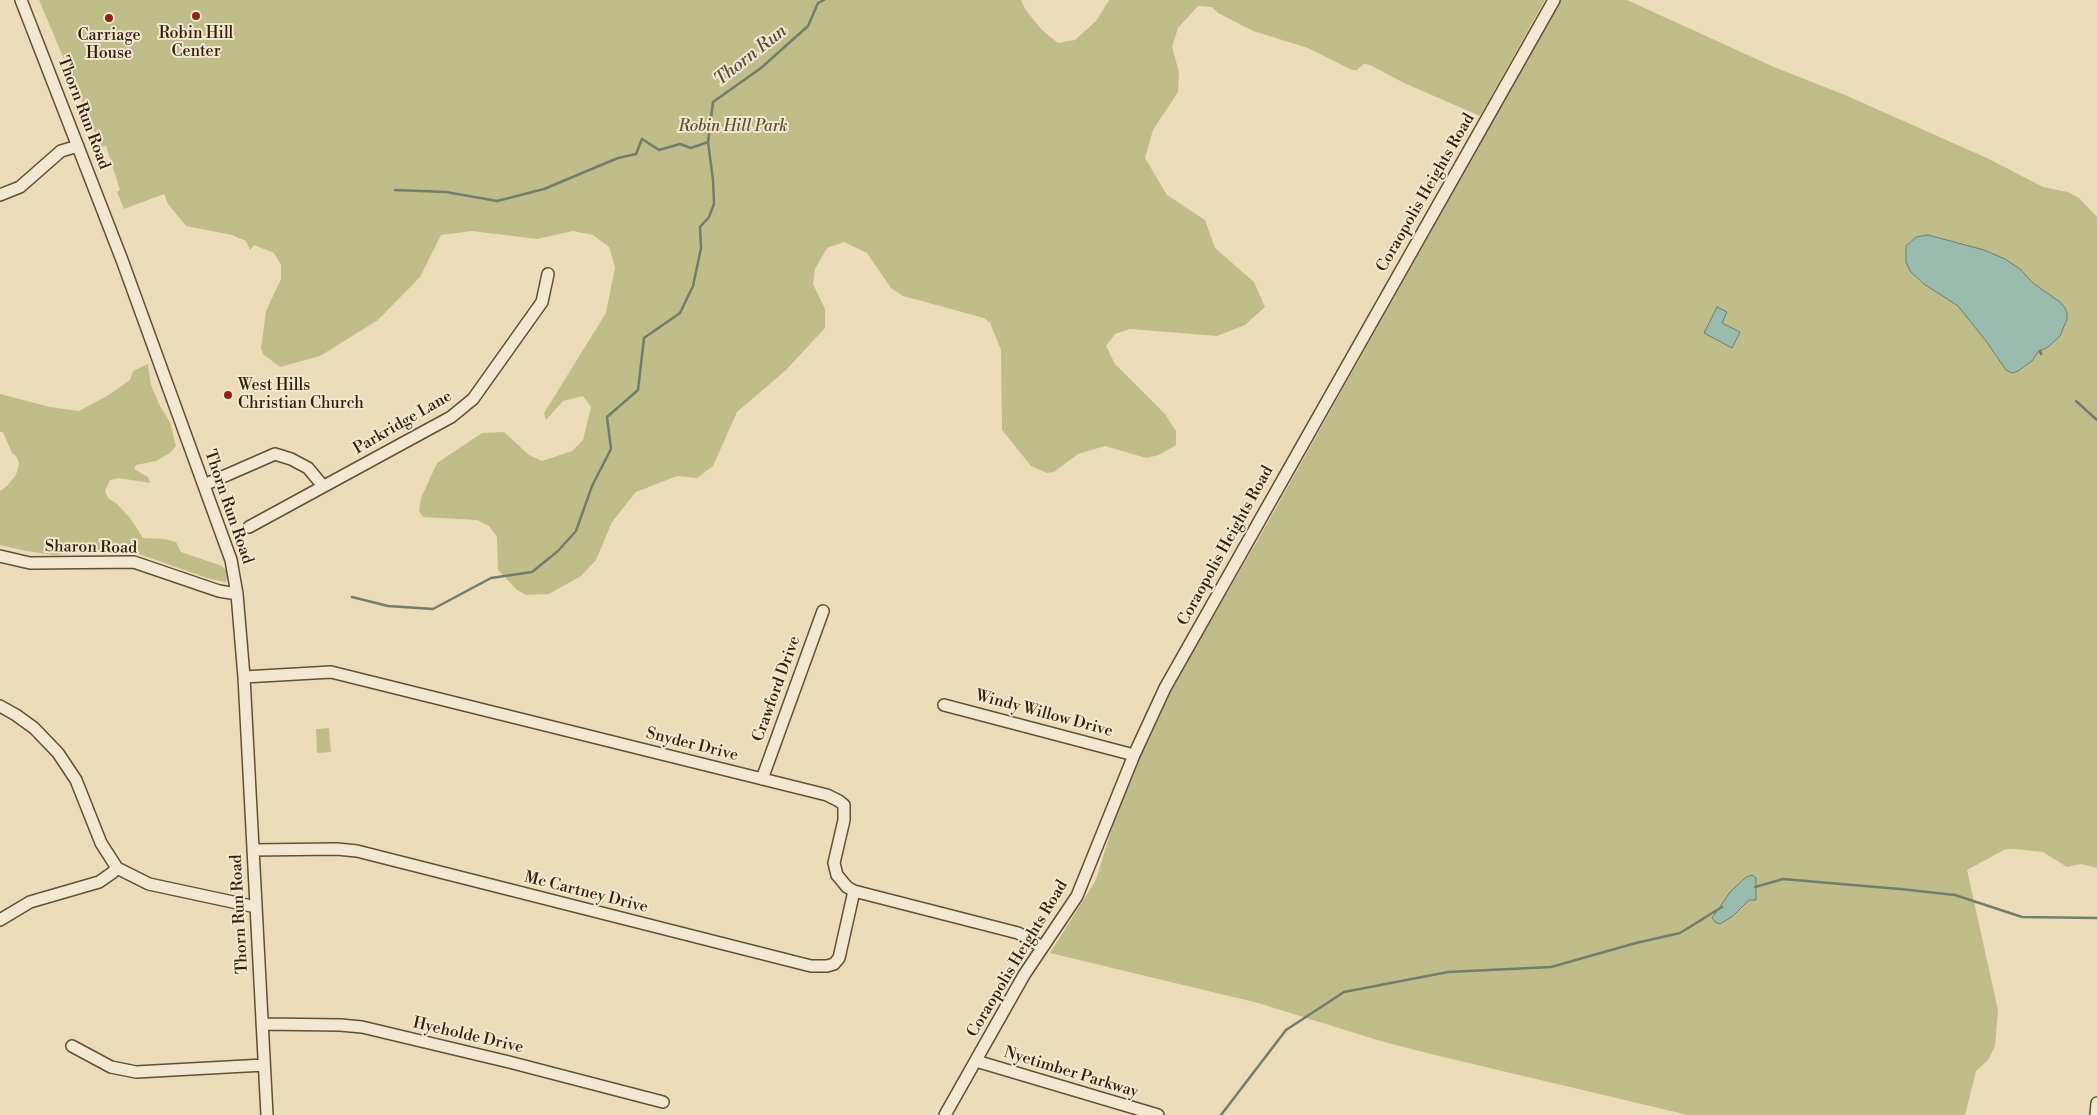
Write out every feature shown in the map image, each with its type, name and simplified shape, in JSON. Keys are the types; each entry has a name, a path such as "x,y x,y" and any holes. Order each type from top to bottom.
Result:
{"street":[{"name":"Thorn Run Road","path":"21,0 78,146 232,560 237,594 244,677 267,1115"},
{"name":"Coraopolis Heights Road","path":"945,1115 1024,974 1077,896 1134,755 1165,688 1554,0"},
{"path":"0,195 20,187 61,151 78,146"},
{"name":"Parkridge Lane","path":"249,527 451,417 474,399 542,302 548,274"},
{"path":"204,485 274,454 291,459 308,468 324,486"},
{"name":"Sharon Road","path":"0,556 30,563 134,562 219,591 237,594"},
{"name":"Crawford Drive","path":"762,779 822,611"},
{"name":"Snyder Drive","path":"244,677 331,672 827,795 844,805 844,820 835,870 840,881 854,892"},
{"name":"Windy Willow Drive","path":"944,705 1134,755"},
{"path":"0,706 34,728 58,753 76,780 100,843 117,868 140,881 158,887 256,907"},
{"name":"Mc Cartney Drive","path":"254,850 337,849 357,851 811,966 827,966 834,964 839,958 854,892"},
{"path":"0,920 30,902 100,882 117,868"},
{"path":"854,892 1010,930 1024,935 1042,947"},
{"name":"Hyeholde Drive","path":"262,1024 362,1027 499,1059 663,1102"},
{"path":"72,1046 110,1067 136,1072 264,1065"},
{"name":"Nyetimber Parkway","path":"976,1061 1158,1115"},
{"path":"2096,1115 2097,1103"}],"green space":[{"name":"Robin Hill Park","path":"39,0 1021,0 1025,9 1042,30 1058,43 1075,40 1096,21 1109,0 1545,0 1480,116 1404,83 1370,65 1364,64 1357,70 1352,70 1308,48 1253,31 1218,13 1212,7 1198,6 1178,28 1172,47 1179,72 1178,92 1153,130 1145,158 1167,195 1205,220 1215,248 1254,282 1265,307 1245,325 1217,336 1130,329 1115,334 1106,346 1115,364 1165,414 1176,431 1176,445 1159,455 1146,458 1105,446 1078,454 1054,472 1047,473 1031,466 1002,430 1001,350 990,323 984,318 903,296 891,288 867,253 844,242 827,248 815,269 813,284 825,309 825,328 786,370 737,412 713,466 697,478 677,476 636,492 612,522 596,560 581,576 549,594 526,595 517,590 498,570 497,537 489,526 477,520 423,517 419,511 421,498 437,463 482,433 504,432 529,455 542,461 572,451 583,440 591,407 583,396 563,401 546,420 544,413 606,313 615,267 609,247 593,235 573,231 537,239 472,231 441,235 420,277 378,320 320,356 280,367 263,354 261,348 266,311 281,279 281,265 274,253 254,245 250,250 246,241 232,235 186,226 168,204 164,194 124,209 117,192 120,190 106,146 101,147"},
{"path":"1561,0 1627,0 1774,67 1845,95 1989,159 2043,187 2068,192 2079,198 2097,217 2097,868 2081,864 2067,867 2043,852 2013,849 2004,850 1967,870 1998,1010 1995,1046 1988,1060 1976,1071 1965,1115 1688,1115 1439,1056 1384,1042 1258,1003 1050,953 1096,880 1114,821 1140,758 1176,681 1263,531"},
{"path":"148,364 151,385 160,406 170,422 176,446 170,453 156,461 136,465 134,469 148,477 150,483 119,478 110,480 105,491 108,498 117,504 130,518 143,538 164,539 176,542 181,552 222,566 227,571 229,577 225,582 207,578 139,554 87,551 54,555 0,545 0,491 16,475 19,464 3,432 0,432 0,394 50,407 79,411 107,396 130,380 133,371"},
{"path":"329,728 331,752 317,753 316,729"}],"shaded area":[{"path":"1928,235 1984,250 2005,259 2020,269 2033,283 2060,302 2065,308 2067,319 2060,336 2048,347 2038,352 2032,361 2018,371 2012,373 2006,370 1958,306 1924,284 1910,271 1906,262 1906,246 1916,237"},
{"path":"1717,307 1727,312 1722,323 1740,332 1732,348 1704,333"},
{"path":"1752,875 1756,878 1756,900 1749,900 1733,916 1720,924 1715,922 1712,918 1730,892 1746,877"}],"waterway":[{"name":"Thorn Run","path":"352,597 388,606 433,609 491,578 532,572 558,551 576,531 592,486 611,449 607,417 638,390 644,338 680,313 693,286 701,248 700,227 709,217 714,204 708,142 713,102 761,68 808,26 818,3 824,0"},
{"path":"395,190 446,192 497,201 544,189 618,158 636,154 642,139 659,150 680,144 691,148 708,142"},
{"path":"2076,401 2097,420"},
{"path":"1755,887 1783,879 1900,889 1955,895 2022,917 2097,918"},
{"path":"1221,1115 1286,1030 1344,992 1448,972 1551,967 1636,943 1680,933 1722,907"}],"place":[{"name":"Robin Hill Center","path":"196,16"},
{"name":"Carriage House","path":"109,18"},
{"name":"West Hills Christian Church","path":"228,395"}]}
